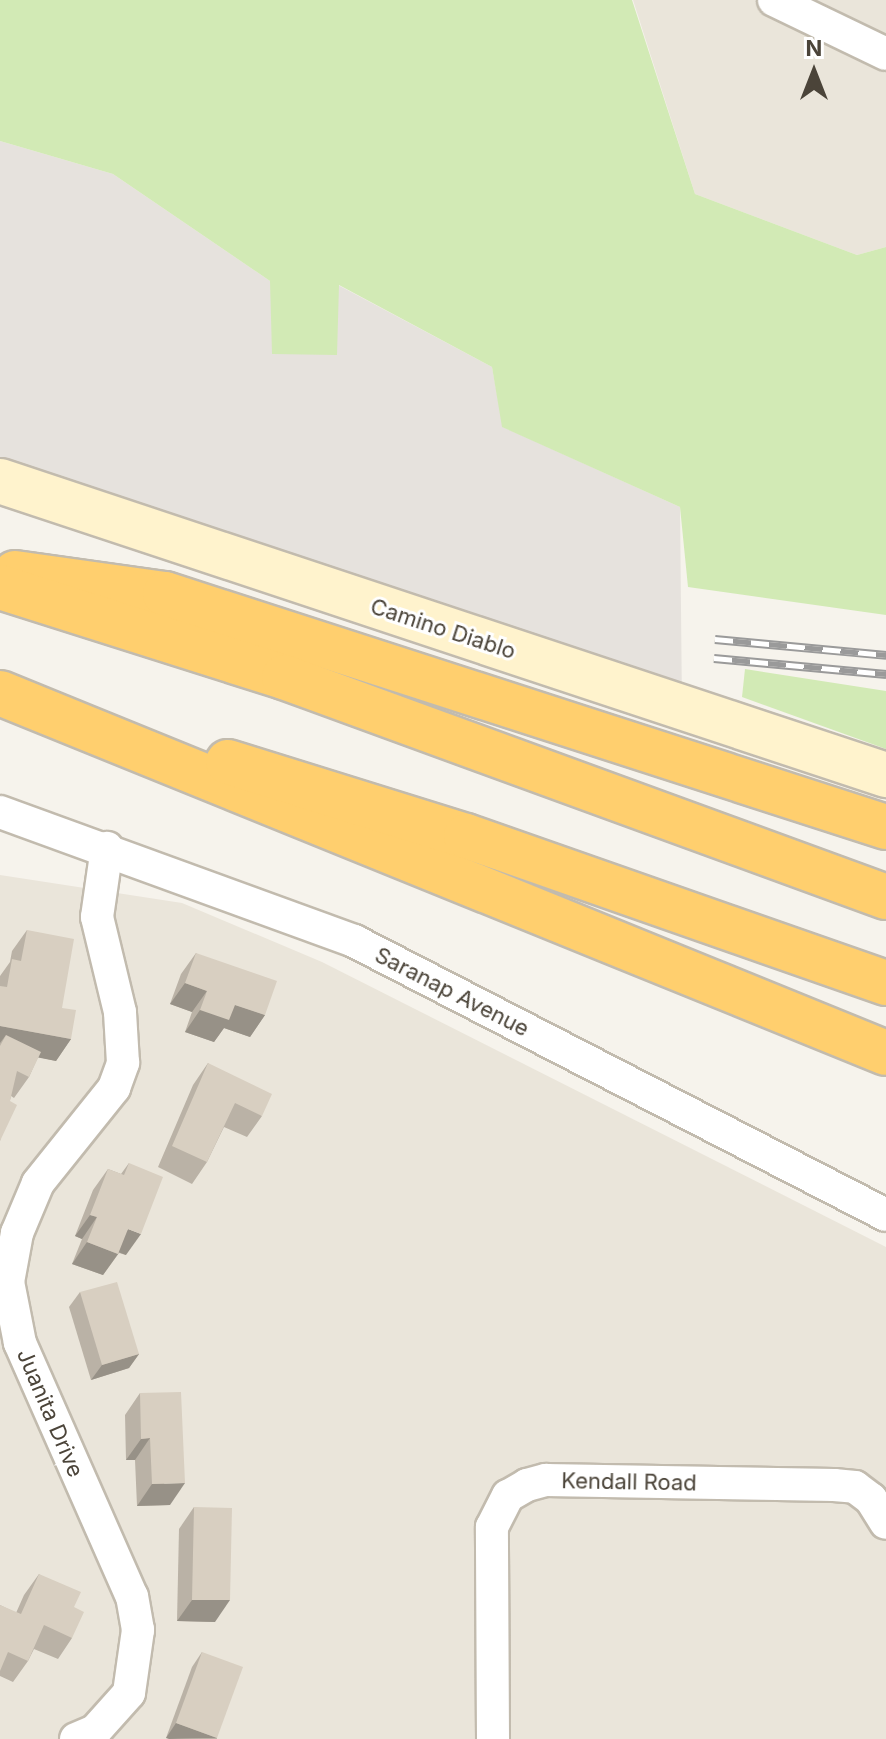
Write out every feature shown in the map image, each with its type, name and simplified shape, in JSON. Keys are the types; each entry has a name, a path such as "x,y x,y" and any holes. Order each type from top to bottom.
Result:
{"highway":[{"path":"0,571 95,580 165,594 886,827"},
{"path":"0,587 284,677 886,897"},
{"path":"284,677 398,695 886,855"},
{"path":"0,692 466,836 886,983"},
{"path":"0,692 886,1053"}],"street":[{"path":"774,0 886,54"},
{"name":"Camino Diablo","path":"0,481 886,775"},
{"name":"Saranap Avenue","path":"0,812 107,848 354,941 886,1215"},
{"name":"Juanita Drive","path":"76,1739 105,1723 129,1693 138,1630 132,1597 20,1343 8,1282 17,1233 38,1183 114,1088 123,1063 120,1012 97,917 107,848"},
{"name":"Kendall Road","path":"493,1739 492,1527 508,1496 527,1485 546,1480 845,1486 871,1499 886,1523"}],"shaded area":[{"path":"633,0 886,0 886,247 857,255 695,194"},
{"path":"0,141 113,174 270,281 338,285 492,367 503,427 680,507 682,708 0,481"},
{"path":"0,875 182,903 322,962 886,1247 886,1739 0,1739"}],"green space":[{"path":"0,0 632,0 695,194 857,255 886,247 886,615 688,587 680,507 502,427 492,367 339,285 337,355 272,354 270,281 113,174 0,141"},
{"path":"745,669 886,691 886,749 742,697"}],"building":[{"path":"27,930 74,939 62,1008 76,1010 71,1039 0,1026 0,986 7,987 12,959 21,961"},
{"path":"196,953 277,981 265,1015 235,1005 229,1020 200,1010 207,991 185,983"},
{"path":"6,1035 41,1052 29,1077 17,1071 10,1101 17,1105 0,1141 0,1046"},
{"path":"208,1063 272,1094 262,1116 235,1103 207,1162 172,1146"},
{"path":"129,1163 163,1177 141,1234 128,1229 118,1254 87,1242 97,1217 90,1215 108,1169 124,1175"},
{"path":"117,1282 139,1354 102,1365 80,1292"},
{"path":"181,1392 185,1483 152,1484 150,1438 141,1439 140,1393"},
{"path":"194,1507 232,1508 230,1600 192,1600"},
{"path":"39,1574 81,1592 74,1607 84,1612 72,1638 44,1625 28,1661 8,1652 0,1671 0,1605 21,1614"},
{"path":"202,1652 243,1667 217,1738 176,1723"}],"railway":[{"path":"715,639 886,655"},
{"path":"714,658 886,674"}]}
